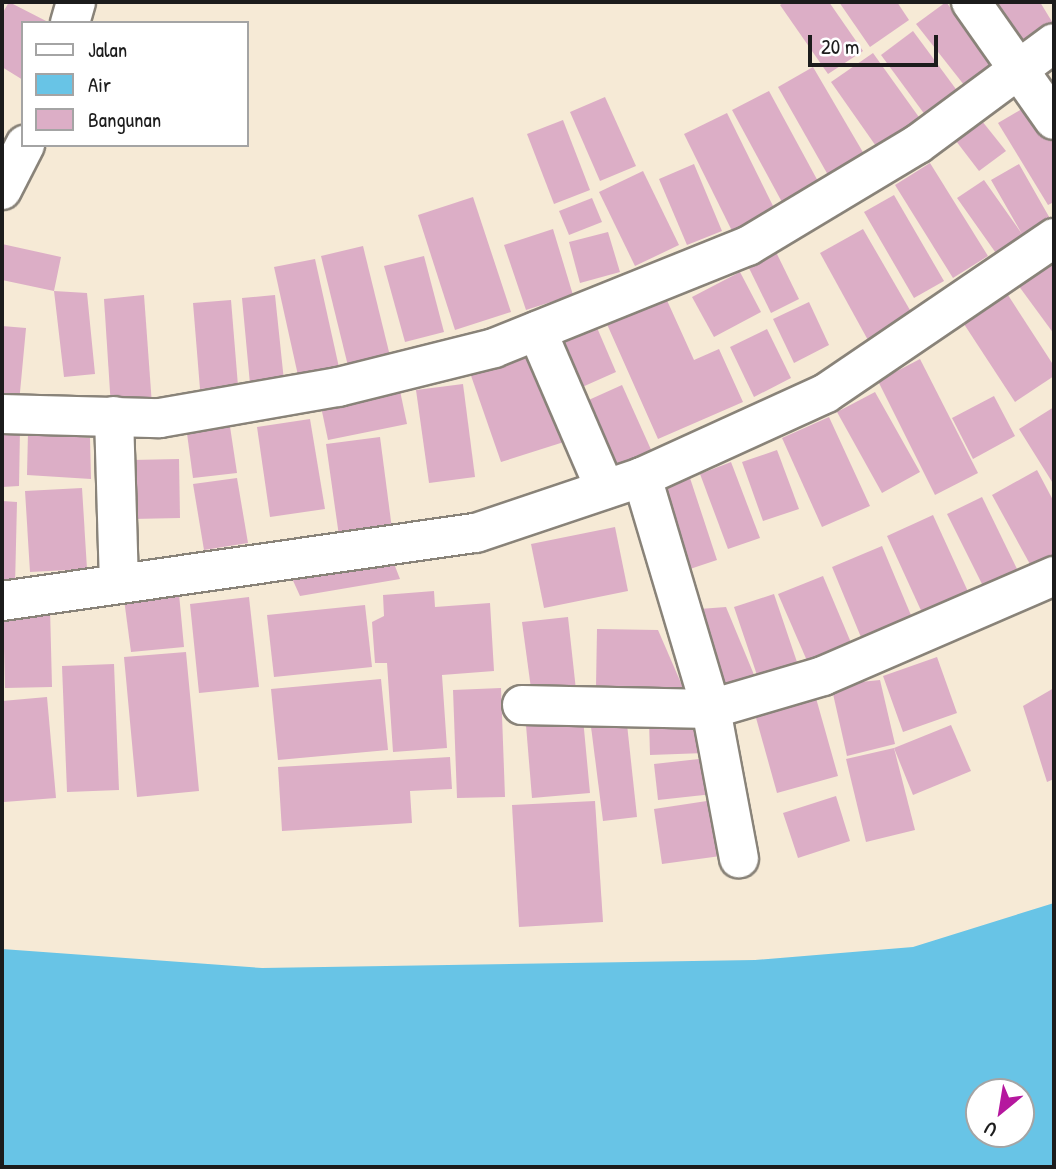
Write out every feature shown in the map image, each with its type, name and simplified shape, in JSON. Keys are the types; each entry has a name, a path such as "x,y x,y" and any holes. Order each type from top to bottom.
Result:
{"street":[{"path":"71,21 76,2"},
{"path":"971,2 1054,120"},
{"path":"2,414 160,418 338,387 537,331 748,246 918,144 1054,43"},
{"path":"2,190 24,147"},
{"path":"2,601 476,533 642,477 825,393 1054,238"},
{"path":"537,331 605,489"},
{"path":"114,416 119,584"},
{"path":"642,477 711,709 739,858"},
{"path":"522,705 711,709 823,676 1054,576"}],"water":[{"path":"1054,903 1054,1167 2,1167 2,949 262,968 755,960 913,947"}],"building":[{"path":"9,2 46,21 21,21 21,79 2,67 2,14"},
{"path":"785,2 829,2 863,51 828,74 780,5"},
{"path":"839,2 897,2 909,20 870,47"},
{"path":"946,2 997,68 968,90 916,24"},
{"path":"983,2 1040,2 1054,25 1021,51"},
{"path":"913,31 964,100 931,123 881,55"},
{"path":"873,53 921,120 878,149 831,82"},
{"path":"813,67 864,154 828,175 778,87"},
{"path":"769,91 820,185 783,204 732,110"},
{"path":"605,97 636,166 600,181 570,112"},
{"path":"1037,100 1054,129 1054,202 1048,205 998,123"},
{"path":"727,113 778,216 735,237 684,134"},
{"path":"563,120 590,190 554,204 527,134"},
{"path":"982,121 1006,151 979,171 956,141"},
{"path":"930,163 988,256 953,278 895,185"},
{"path":"694,164 722,231 687,245 659,179"},
{"path":"1019,164 1052,222 998,256 957,198 984,180 1022,234 991,180"},
{"path":"643,171 679,245 635,266 599,192"},
{"path":"894,195 944,281 914,298 864,212"},
{"path":"473,197 511,312 455,330 418,215"},
{"path":"592,198 602,222 569,235 559,211"},
{"path":"553,229 573,295 526,310 504,245"},
{"path":"863,229 914,317 869,342 820,253"},
{"path":"608,232 620,272 580,283 569,242"},
{"path":"2,244 61,257 54,291 2,280"},
{"path":"363,246 390,356 348,366 321,256"},
{"path":"776,252 799,299 771,313 748,266"},
{"path":"424,256 444,332 405,342 384,266"},
{"path":"1054,258 1054,334 1018,285"},
{"path":"315,259 340,372 299,380 274,267"},
{"path":"740,272 761,312 714,337 692,297"},
{"path":"54,291 87,293 95,374 64,377"},
{"path":"1006,292 1054,366 1054,376 1015,402 962,321"},
{"path":"144,295 152,405 111,407 104,299"},
{"path":"275,295 284,381 250,384 242,298"},
{"path":"665,296 694,360 719,349 743,402 658,439 606,322"},
{"path":"231,300 238,386 200,389 193,303"},
{"path":"809,302 829,345 794,363 773,319"},
{"path":"595,323 616,372 571,392 551,342"},
{"path":"2,326 26,328 19,403 2,402"},
{"path":"767,329 791,378 754,397 730,347"},
{"path":"535,345 567,441 501,462 468,367"},
{"path":"920,359 978,473 935,495 878,381"},
{"path":"463,384 475,477 429,483 416,390"},
{"path":"622,385 653,454 612,471 582,403"},
{"path":"399,386 407,424 328,440 320,402"},
{"path":"875,392 920,472 882,493 837,412"},
{"path":"994,396 1015,436 973,459 952,418"},
{"path":"1054,407 1054,485 1019,429"},
{"path":"829,417 870,506 822,527 782,438"},
{"path":"310,419 325,509 270,517 257,427"},
{"path":"229,420 237,473 193,478 186,426"},
{"path":"2,426 20,429 19,486 2,487"},
{"path":"28,432 90,438 91,479 27,475"},
{"path":"380,437 392,529 339,536 326,444"},
{"path":"777,450 799,509 763,521 742,462"},
{"path":"179,459 180,518 132,519 132,460"},
{"path":"731,462 760,538 728,549 700,474"},
{"path":"1037,470 1054,502 1054,554 1031,566 992,495"},
{"path":"688,472 717,560 684,571 655,483"},
{"path":"237,478 248,543 204,550 193,484"},
{"path":"82,488 87,569 30,572 25,491"},
{"path":"982,497 1019,573 985,590 947,514"},
{"path":"2,501 17,502 15,586 2,586"},
{"path":"933,515 970,596 924,617 887,536"},
{"path":"615,527 628,591 544,608 531,544"},
{"path":"882,546 913,620 863,642 832,567"},
{"path":"393,561 400,579 300,596 290,574"},
{"path":"823,576 852,645 808,663 778,594"},
{"path":"434,591 435,607 490,603 494,671 442,675 447,748 393,752 387,663 375,663 372,622 384,616 383,595"},
{"path":"179,594 184,647 131,652 124,599"},
{"path":"774,594 799,668 759,681 734,607"},
{"path":"249,597 259,687 199,693 190,604"},
{"path":"365,605 372,667 274,677 267,615"},
{"path":"726,607 757,682 721,696 686,610"},
{"path":"50,608 52,687 5,688 3,609"},
{"path":"568,617 576,690 532,696 522,622"},
{"path":"597,629 658,630 684,690 596,687"},
{"path":"186,652 199,791 137,797 124,657"},
{"path":"937,657 957,713 903,732 883,676"},
{"path":"114,664 119,790 67,792 62,666"},
{"path":"381,679 388,750 278,760 271,689"},
{"path":"880,680 895,744 847,756 831,685"},
{"path":"501,688 505,797 457,798 453,690"},
{"path":"1054,688 1054,779 1047,782 1023,706"},
{"path":"814,691 838,776 777,793 753,707"},
{"path":"47,697 56,798 4,802 2,701"},
{"path":"582,708 590,793 532,798 525,713"},
{"path":"626,715 637,817 603,821 590,719"},
{"path":"703,717 705,753 650,755 649,720"},
{"path":"951,725 971,771 913,795 894,748"},
{"path":"894,748 915,830 866,842 846,759"},
{"path":"450,757 452,789 410,791 412,823 282,831 278,767"},
{"path":"708,758 713,794 658,800 654,764"},
{"path":"836,796 850,841 798,858 783,813"},
{"path":"720,799 728,855 662,864 654,809"},
{"path":"595,801 603,922 519,927 512,805"}]}
